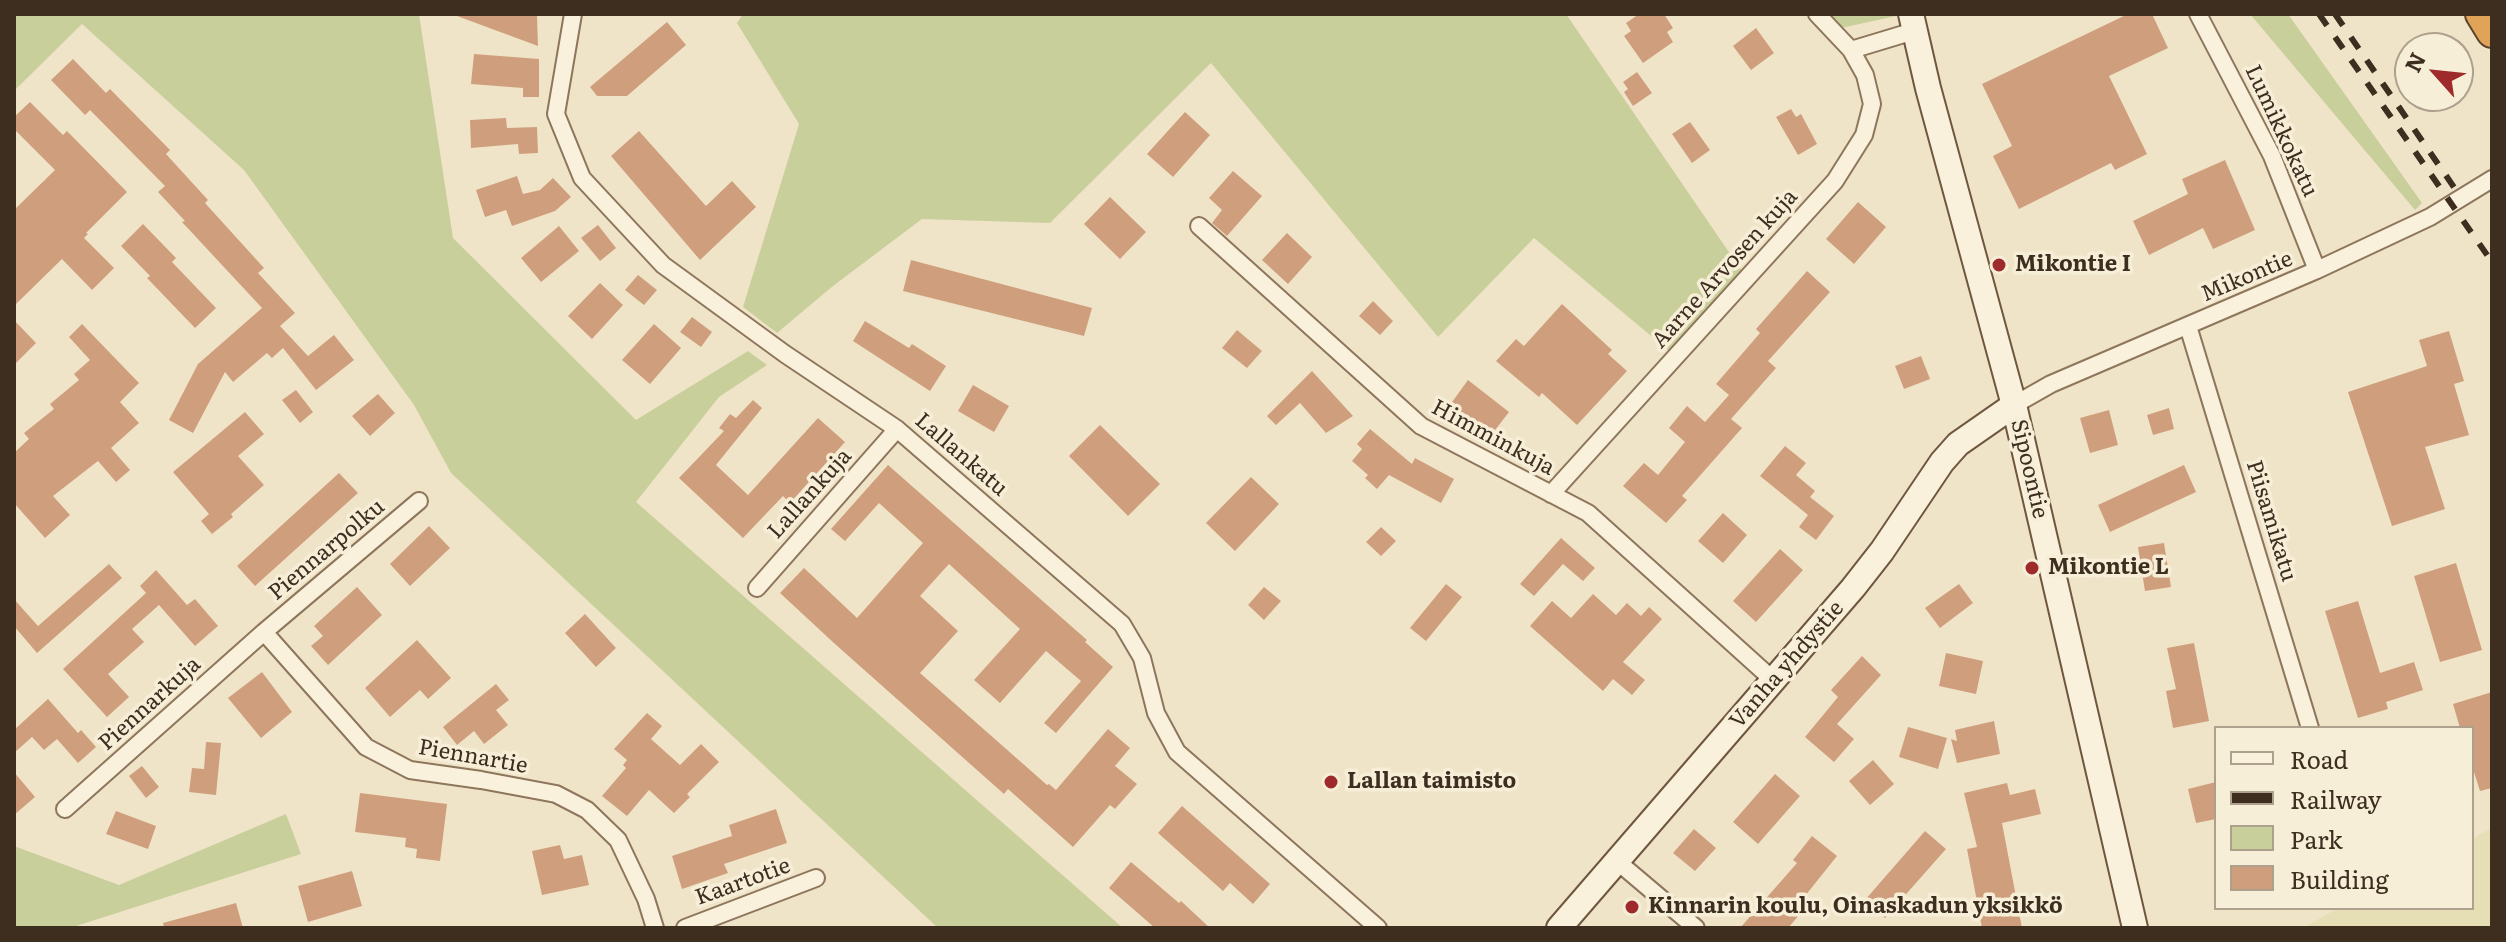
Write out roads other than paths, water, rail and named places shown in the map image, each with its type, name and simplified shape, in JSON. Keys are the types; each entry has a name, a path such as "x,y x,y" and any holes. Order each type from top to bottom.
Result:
{"highway":[{"path":"2481,14 2492,32"}],"street":[{"name":"Lallankatu","path":"573,14 556,114 582,178 663,265 785,354 897,429 1122,624 1142,658 1156,713 1177,752 1378,928"},
{"name":"Aarne Arvosen kuja","path":"1551,494 1835,181 1864,135 1872,104 1865,75 1851,50 1817,14"},
{"name":"Lumikkokatu","path":"2198,14 2272,156 2317,270"},
{"path":"1851,50 1913,23"},
{"name":"Sipoontie","path":"1913,23 2014,405 2135,928"},
{"name":"Mikontie","path":"2014,405 2051,384 2317,270 2430,217 2492,179"},
{"name":"Himminkuja","path":"1199,226 1421,426 1588,513 1772,679"},
{"name":"Piisamikatu","path":"2188,326 2309,726"},
{"name":"Vanha yhdystie","path":"1559,928 1853,588 1942,462 1958,444 2014,405"},
{"name":"Lallankuja","path":"757,588 897,429"},
{"name":"Piennarpolku","path":"264,632 419,501"},
{"name":"Piennarkuja","path":"65,809 264,632"},
{"name":"Piennartie","path":"264,632 366,747 410,770 556,794 587,810 618,840 646,899 655,928"},
{"path":"1618,862 1696,928"},
{"name":"Kaartotie","path":"685,928 816,878"}],"railway":[{"path":"2319,14 2492,262"},
{"path":"2335,14 2460,196"}],"place":[{"name":"Mikontie I","path":"1999,265"},
{"name":"Mikontie L","path":"2032,568"},
{"name":"Lallan taimisto","path":"1331,782"},
{"name":"Kinnarin koulu, Oinaskadun yksikkö","path":"1632,907"}]}
